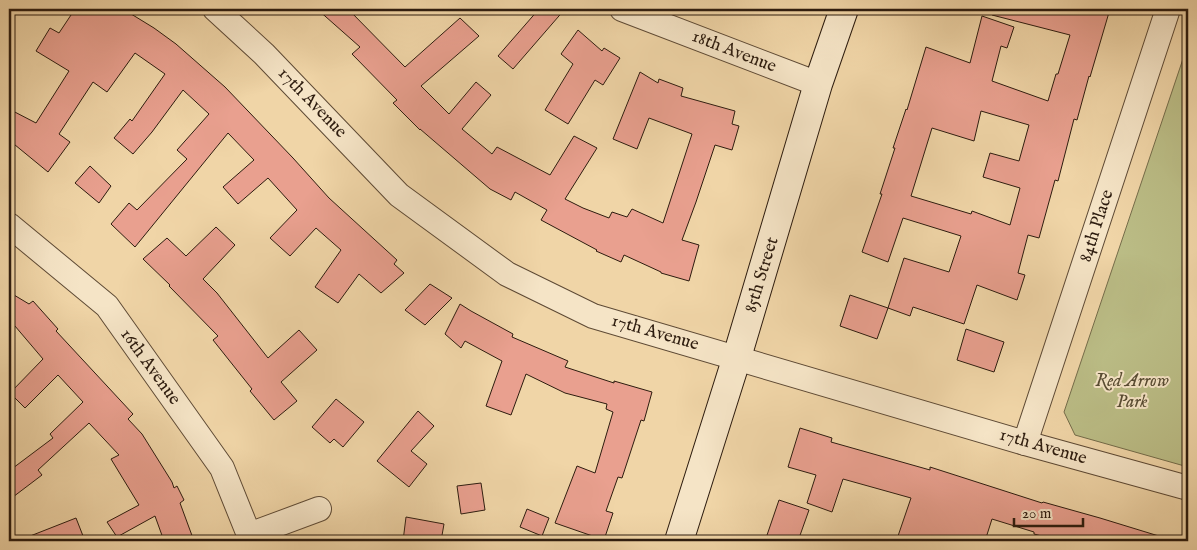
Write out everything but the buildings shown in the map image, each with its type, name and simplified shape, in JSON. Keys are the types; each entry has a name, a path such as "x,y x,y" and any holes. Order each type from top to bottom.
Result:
{"street":[{"name":"17th Avenue","path":"214,9 264,54 399,195 507,274 593,316 1025,443 1188,488"},
{"name":"18th Avenue","path":"622,9 818,84"},
{"name":"85th Street","path":"679,541 737,358 818,84 844,9"},
{"name":"84th Place","path":"1025,443 1168,9"},
{"name":"16th Avenue","path":"9,225 106,306 222,468 250,538"},
{"path":"250,538 319,509"}],"green space":[{"name":"Red Arrow Park","path":"1188,44 1188,467 1075,435 1064,412"}]}
